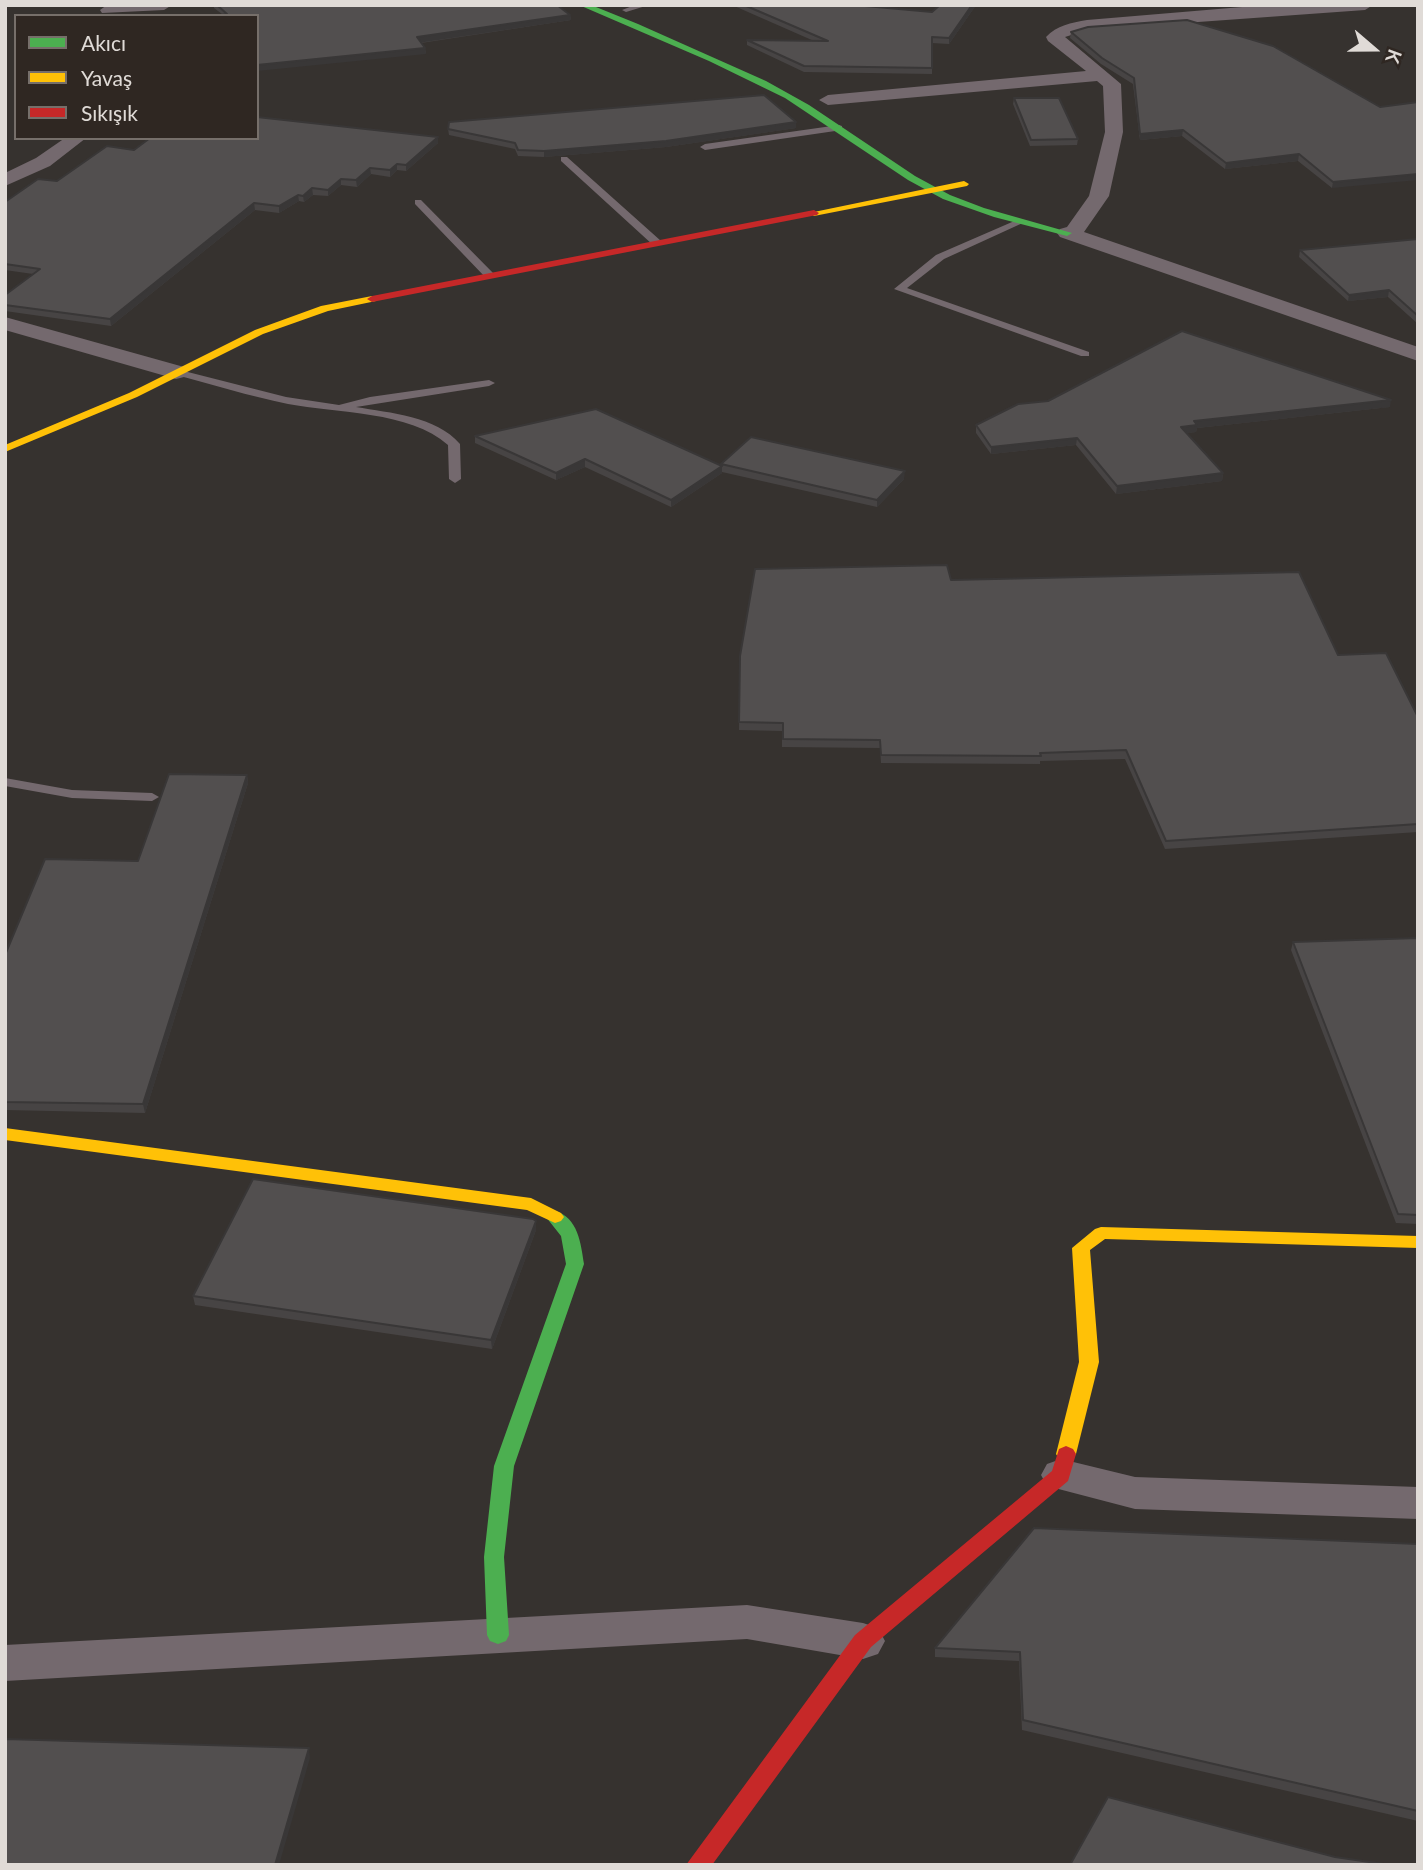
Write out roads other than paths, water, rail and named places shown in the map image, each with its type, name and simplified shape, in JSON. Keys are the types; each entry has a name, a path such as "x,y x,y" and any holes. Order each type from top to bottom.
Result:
{"street":[{"path":"108,10 164,5"},
{"path":"583,5 724,63 817,112 932,190 986,211 1070,234 1418,354"},
{"path":"1070,234 1099,196 1114,132 1112,84 1054,37 1064,30 1087,25 1365,5"},
{"path":"621,7 750,62 852,114"},
{"path":"828,100 1102,75"},
{"path":"5,180 43,162 75,140"},
{"path":"887,198 892,184 888,160"},
{"path":"942,169 975,189 1070,234"},
{"path":"5,449 121,401 259,332 325,308 887,198 932,190 975,189"},
{"path":"5,323 176,372"},
{"path":"5,1134 531,1204 544,1209 565,1225 576,1250 575,1264 504,1466 494,1557 498,1635"},
{"path":"698,1865 863,1641 1060,1475 1089,1362 1081,1248 1101,1233 1418,1242"},
{"path":"1060,1475 1135,1493 1418,1503"},
{"path":"5,1662 747,1622 863,1641"}],"lane":[{"path":"621,7 645,5"},
{"path":"705,148 839,128"},
{"path":"564,159 657,243"},
{"path":"418,202 491,276"},
{"path":"1022,221 940,257 899,289 1085,354"},
{"path":"176,372 287,400 402,419 445,433 454,444 454,479"},
{"path":"338,408 370,400 489,383"},
{"path":"5,782 72,794 152,797"}]}
